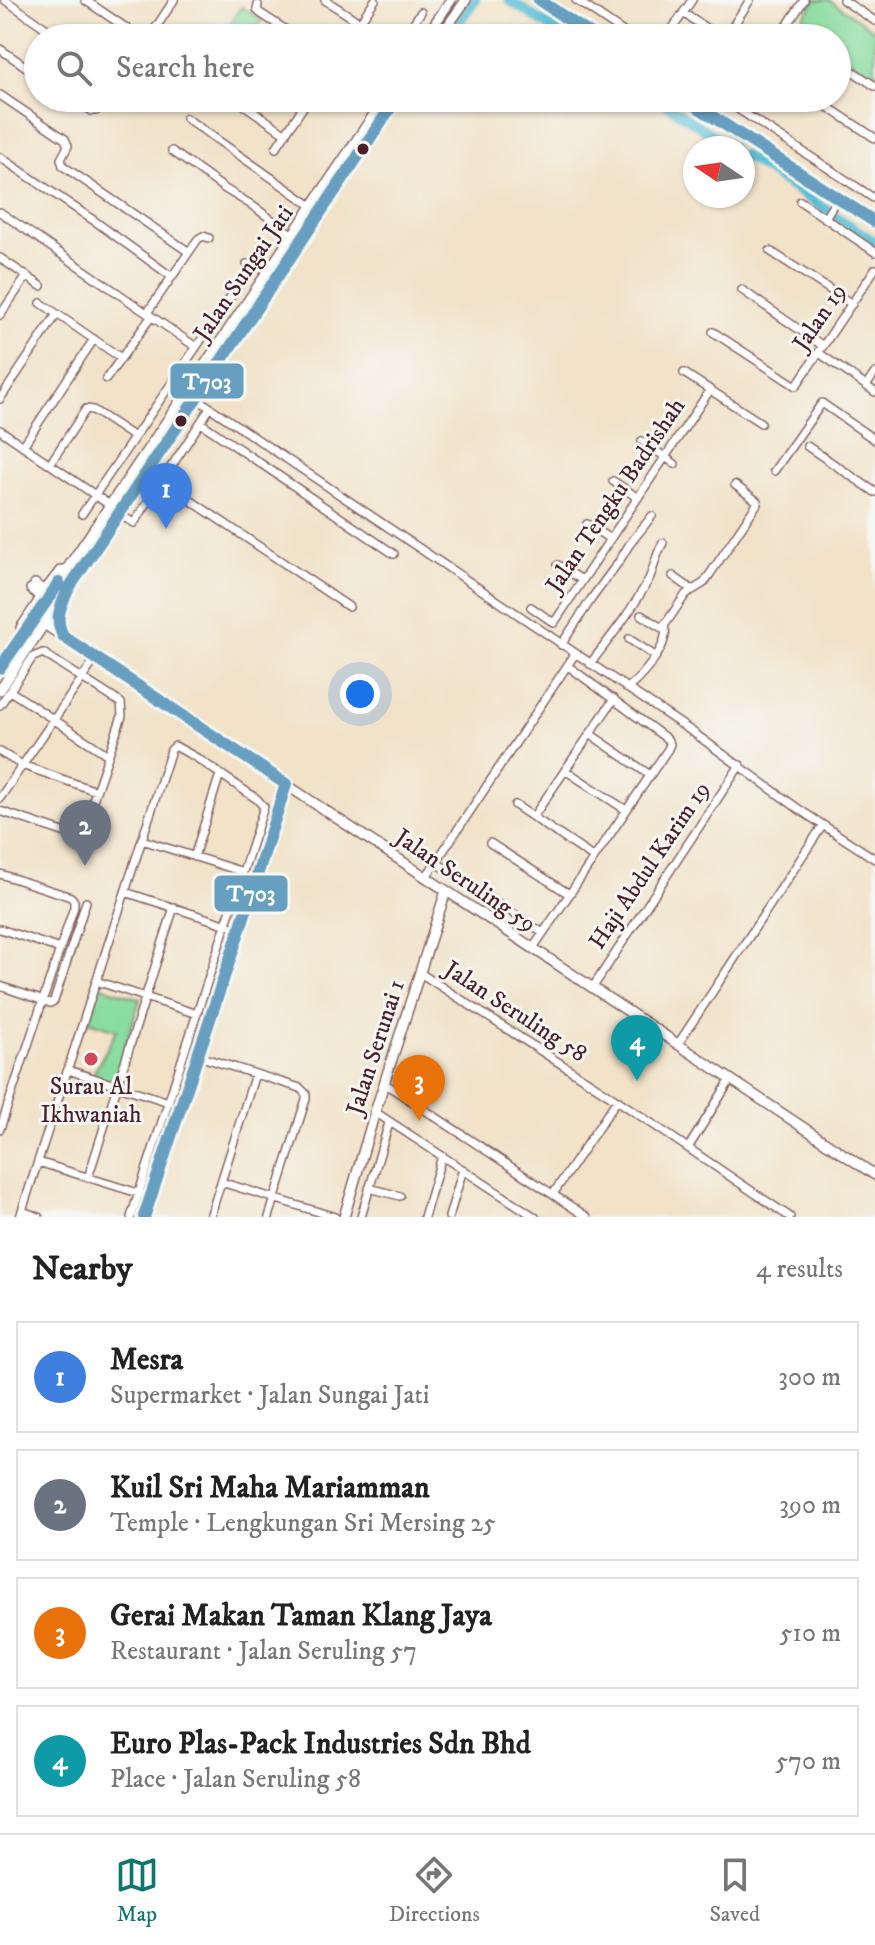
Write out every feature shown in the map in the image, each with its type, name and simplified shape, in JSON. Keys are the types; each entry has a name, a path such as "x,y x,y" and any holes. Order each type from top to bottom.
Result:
{"main road":[{"path":"435,24 451,0"},
{"path":"449,24 466,0"},
{"path":"539,0 575,24"},
{"name":"Jalan Sungai Jati","path":"0,668 376,112"},
{"name":"Jalan Sungai Jati","path":"5,690 33,641 388,112"},
{"path":"706,112 873,216"},
{"path":"13,650 15,638 39,601 33,587 47,588 66,563 76,558"},
{"path":"64,637 59,631 58,615 69,588"},
{"name":"Jalan Seruling 59","path":"35,618 875,1175"},
{"path":"33,641 46,636 64,637"},
{"name":"Jalan Serunai 1","path":"344,1217 446,891"}],"street":[{"path":"5,0 40,24"},
{"path":"85,0 120,24"},
{"path":"325,0 363,24"},
{"path":"360,22 375,0"},
{"path":"576,0 611,24"},
{"path":"733,24 750,0"},
{"path":"788,24 804,0"},
{"path":"843,0 875,21"},
{"path":"157,24 171,1"},
{"path":"676,24 690,1"},
{"path":"258,5 257,10 277,24"},
{"path":"413,24 421,12"},
{"path":"683,13 701,24"},
{"path":"0,49 24,65"},
{"path":"851,70 875,86"},
{"path":"0,95 24,112"},
{"path":"24,112 69,143 61,159 63,166 189,252"},
{"path":"254,112 286,134"},
{"path":"276,148 300,112"},
{"path":"742,112 875,199"},
{"path":"835,112 875,138"},
{"path":"186,118 312,206"},
{"path":"172,151 293,235"},
{"path":"0,157 172,277"},
{"path":"827,213 838,197"},
{"path":"800,201 827,213 875,252"},
{"path":"0,212 149,315 214,352"},
{"path":"106,379 198,239 203,236 209,238"},
{"path":"770,251 852,304"},
{"path":"0,258 41,286"},
{"path":"82,514 247,273 247,264"},
{"name":"Jalan 19","path":"713,332 796,386 875,269"},
{"path":"0,315 27,276"},
{"path":"742,290 875,392"},
{"path":"230,298 244,308"},
{"path":"41,303 121,358"},
{"path":"0,399 57,314"},
{"path":"23,446 94,339"},
{"path":"684,373 761,423"},
{"path":"866,386 875,373"},
{"name":"Jalan Tengku Badrishah","path":"531,607 554,623 710,390"},
{"path":"196,398 875,859"},
{"path":"774,471 822,403 875,440"},
{"path":"119,514 134,523 210,408"},
{"path":"50,464 86,409 93,410 134,437"},
{"path":"201,423 394,554"},
{"path":"0,430 111,506"},
{"path":"642,441 675,464"},
{"path":"807,446 875,492"},
{"path":"147,471 349,607"},
{"path":"613,481 638,498"},
{"path":"626,688 637,681 663,645 664,626 686,594 704,583 757,504 753,497 735,485"},
{"path":"561,645 652,516"},
{"path":"587,524 610,539"},
{"path":"590,664 625,617 650,576 663,543"},
{"path":"558,565 582,580"},
{"path":"673,576 691,589"},
{"path":"641,615 665,630"},
{"path":"629,639 655,656"},
{"path":"0,705 5,690 33,657 43,653 121,703 122,716 83,829 78,834 72,835 0,811"},
{"path":"426,877 575,654"},
{"path":"0,798 96,658"},
{"path":"533,948 670,744 568,666"},
{"path":"5,690 108,755"},
{"path":"533,817 614,699"},
{"path":"590,734 650,775"},
{"path":"39,1217 21,1214 171,750 175,746 257,799 264,807 243,872 233,926 198,1056 145,1195 131,1217"},
{"path":"0,752 22,765 96,791"},
{"name":"Haji Abdul Karim 19","path":"593,987 740,765"},
{"path":"565,770 626,810"},
{"path":"194,857 220,774"},
{"path":"144,1217 145,1195 169,1102 197,1014 286,784"},
{"path":"515,805 594,858"},
{"path":"678,1044 823,825"},
{"path":"142,840 243,872"},
{"path":"407,843 543,933"},
{"path":"490,843 569,894"},
{"path":"0,874 73,902 0,1129"},
{"path":"125,892 233,926"},
{"path":"0,986 50,1003 54,1001 86,902"},
{"path":"88,1178 174,907"},
{"path":"0,929 60,949"},
{"name":"Jalan Seruling 58","path":"420,973 617,1100 790,1217"},
{"path":"96,981 197,1014"},
{"path":"198,1056 300,1088 306,1094 269,1217"},
{"path":"68,1070 169,1102"},
{"path":"210,1217 255,1074"},
{"path":"688,1148 731,1079"},
{"path":"384,1083 587,1217"},
{"path":"553,1194 617,1100"},
{"path":"375,1112 535,1217"},
{"path":"361,1217 389,1123"},
{"path":"424,1217 442,1156"},
{"path":"38,1162 145,1195"},
{"path":"449,1217 463,1169"},
{"path":"221,1182 335,1217"},
{"path":"369,1188 400,1196"},
{"path":"515,1217 518,1206"}],"green space":[{"path":"815,0 829,0 875,31 875,77 851,61 851,24 799,24"},
{"path":"241,7 262,20 259,24 230,24"},
{"path":"100,986 140,999 114,1083 92,1076 117,1030 89,1021"}],"waterway":[{"path":"459,22 475,0"},
{"path":"509,0 546,24"},
{"path":"678,112 714,136"},
{"path":"755,163 875,242"}],"transit line":[{"name":"T703","path":"539,0 575,24"},
{"name":"T703","path":"144,1217 286,784 64,637 59,625 59,612 69,588 388,112"},
{"name":"T703","path":"706,112 875,222"},
{"name":"T703","path":"0,668 59,583"}],"place":[{"name":"Mesra","path":"166,529"},
{"name":"Kuil Sri Maha Mariamman","path":"85,866"},
{"name":"Surau Al Ikhwaniah","path":"91,1059"},
{"name":"Euro Plas-Pack Industries Sdn Bhd","path":"637,1081"},
{"name":"Gerai Makan Taman Klang Jaya","path":"419,1121"}]}
